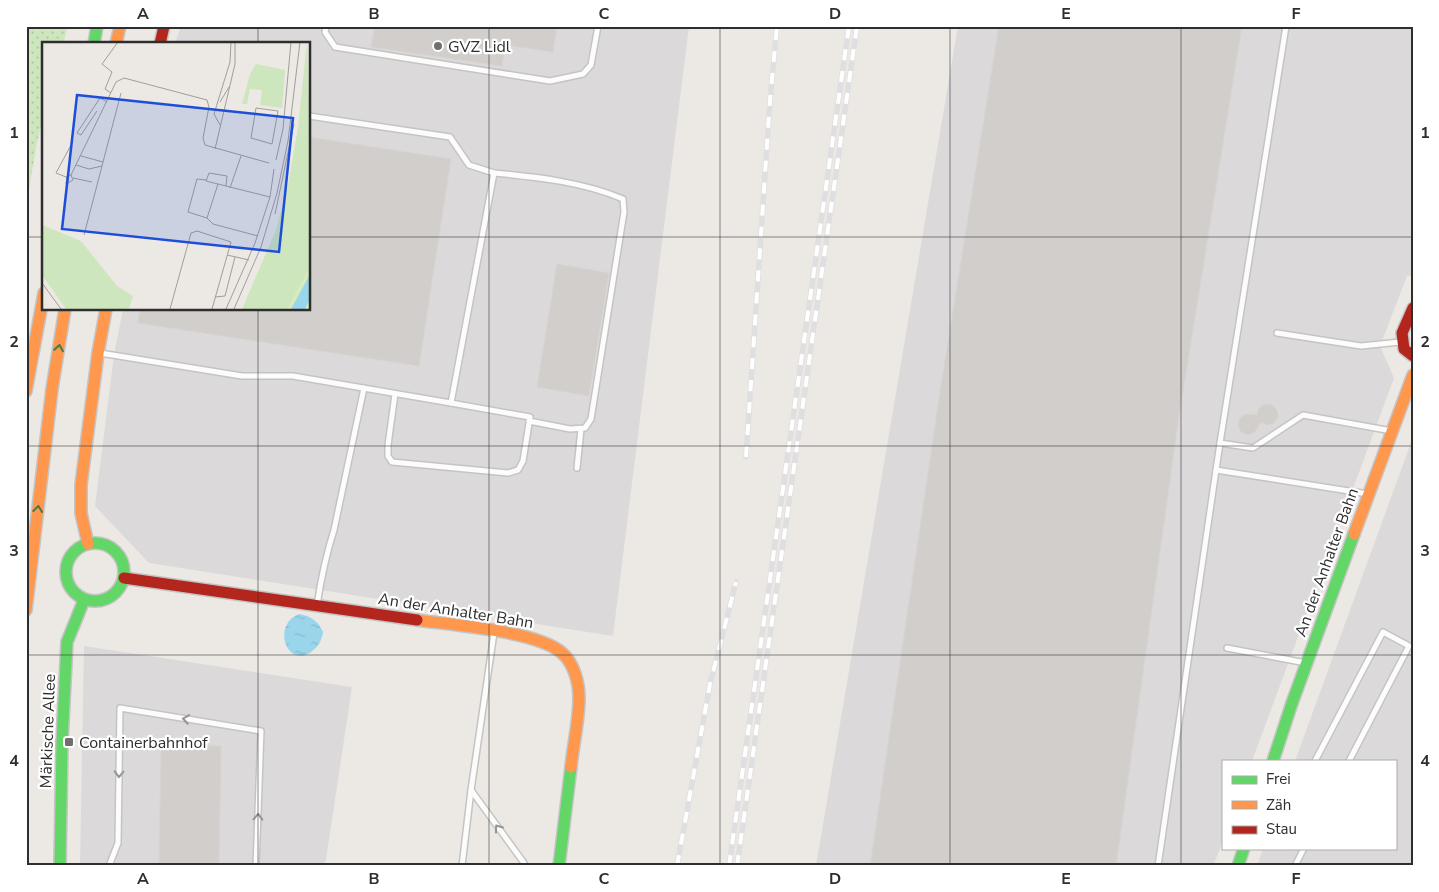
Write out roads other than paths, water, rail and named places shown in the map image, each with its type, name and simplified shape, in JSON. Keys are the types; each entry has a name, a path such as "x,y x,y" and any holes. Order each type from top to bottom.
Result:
{"main road":[{"path":"94,42 97,26"},
{"path":"116,42 120,26"},
{"path":"160,42 164,26"},
{"path":"26,391 42,304"},
{"path":"1413,308 1402,333 1404,349 1413,356"},
{"path":"26,610 52,389 65,310"},
{"path":"88,544 81,513 81,485 98,353 106,310"},
{"name":"An der Anhalter Bahn","path":"1273,760 1306,663 1413,375"},
{"path":"98,543 107,545 116,551 122,559 124,578 116,593 110,598 93,602 76,596 66,580 65,571 67,562 79,547 98,543"},
{"name":"An der Anhalter Bahn","path":"124,578 495,631 548,642 568,658 578,682 578,712 559,866"},
{"name":"Märkische Allee","path":"60,866 62,734 67,642 84,600"},
{"path":"1238,866 1243,850"}],"lane":[{"path":"326,26 325,32 335,47 550,81 583,74 591,65 598,26"},
{"path":"1158,866 1220,443 1286,26"},
{"path":"310,116 450,138 469,165 494,173 539,177 608,192 623,199 624,212 591,420 582,429 570,429 529,421"},
{"path":"451,403 494,173"},
{"path":"1277,333 1361,346 1403,341"},
{"path":"98,353 242,376 293,376 530,417 523,461 518,470 508,473 392,462 388,456 388,445 395,394"},
{"path":"317,607 323,570 334,530 364,388"},
{"path":"1220,443 1253,448 1303,415 1392,431"},
{"path":"577,468 582,429"},
{"path":"1216,470 1369,494"},
{"path":"462,866 471,790 495,631"},
{"path":"1316,760 1382,632 1409,646 1350,760"},
{"path":"1227,648 1306,663"},
{"path":"109,866 118,842 120,708 261,731 256,866"},
{"path":"471,790 524,863 524,866"},
{"path":"1295,866 1303,850"}],"water":[{"path":"299,614 314,620 323,632 321,641 316,648 302,656 295,655 289,650 284,635 290,619"}],"railway":[{"path":"746,457 770,100 777,26"},
{"path":"729,866 849,26"},
{"path":"737,866 857,26"},
{"path":"677,866 710,684 736,582"}],"place":[{"name":"GVZ Lidl","path":"438,46"},
{"name":"Containerbahnhof","path":"69,742"}]}
